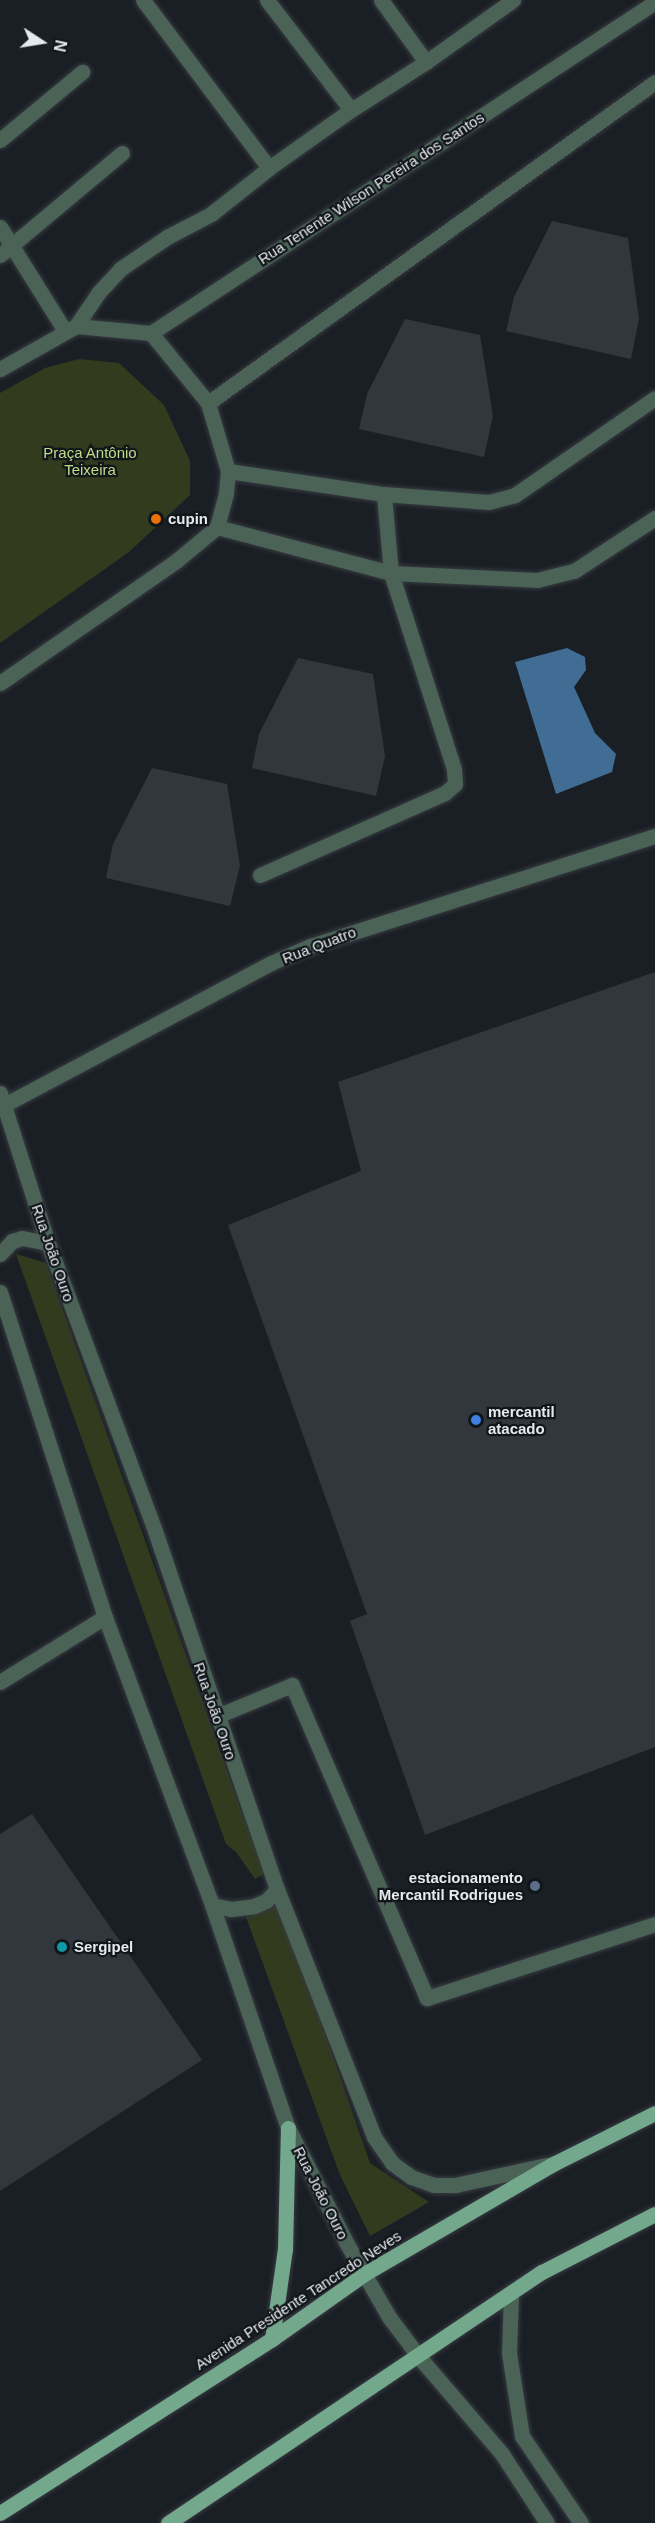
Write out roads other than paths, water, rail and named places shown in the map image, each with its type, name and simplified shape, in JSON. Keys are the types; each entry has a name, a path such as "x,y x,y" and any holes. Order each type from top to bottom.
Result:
{"main road":[{"name":"Avenida Presidente Tancredo Neves","path":"0,2513 272,2339 364,2274 553,2164 655,2113"},
{"path":"272,2339 285,2249 288,2128"},
{"path":"168,2523 419,2357 542,2272 655,2214"}],"street":[{"path":"143,0 269,168"},
{"path":"267,0 351,110"},
{"path":"381,0 426,62"},
{"path":"0,369 70,329 120,269 168,237 211,214 269,168 513,0"},
{"name":"Rua Tenente Wilson Pereira dos Santos","path":"151,333 655,2"},
{"path":"0,140 82,72"},
{"path":"208,403 655,82"},
{"path":"6,251 122,153"},
{"path":"0,227 6,251 70,329 151,333 208,403 228,471 226,492 217,527 176,561 0,683"},
{"path":"228,471 384,494 479,503 515,495 655,398"},
{"path":"260,875 444,793 455,784 454,769 391,573 384,494"},
{"path":"217,527 391,573 537,580 574,571 655,518"},
{"name":"Rua Quatro","path":"2,1099 270,963 310,946 655,836"},
{"name":"Rua João Ouro","path":"2,1099 48,1243 155,1531 277,1889 369,2127 392,2163 411,2177 434,2185 455,2185 553,2164"},
{"path":"0,1254 12,1241 22,1238 48,1243"},
{"name":"Rua João Ouro","path":"0,1292 105,1617 212,1905 288,2128 329,2213 389,2317 419,2357 502,2454 547,2523"},
{"path":"0,1682 105,1617"},
{"path":"217,1716 292,1685 428,1998 655,1924"},
{"path":"212,1905 231,1908 254,1906 266,1900 277,1889"},
{"path":"511,2294 509,2353 522,2436 577,2522"}],"water":[{"path":"567,648 585,657 586,670 574,687 595,733 616,754 612,772 556,794 515,662"}],"place":[{"name":"cupin","path":"156,519"},
{"name":"mercantil atacado","path":"476,1420"},
{"name":"estacionamento Mercantil Rodrigues","path":"535,1886"},
{"name":"Sergipel","path":"62,1947"}],"park label":[{"name":"Praça Antônio Teixeira","path":"90,460"}]}
